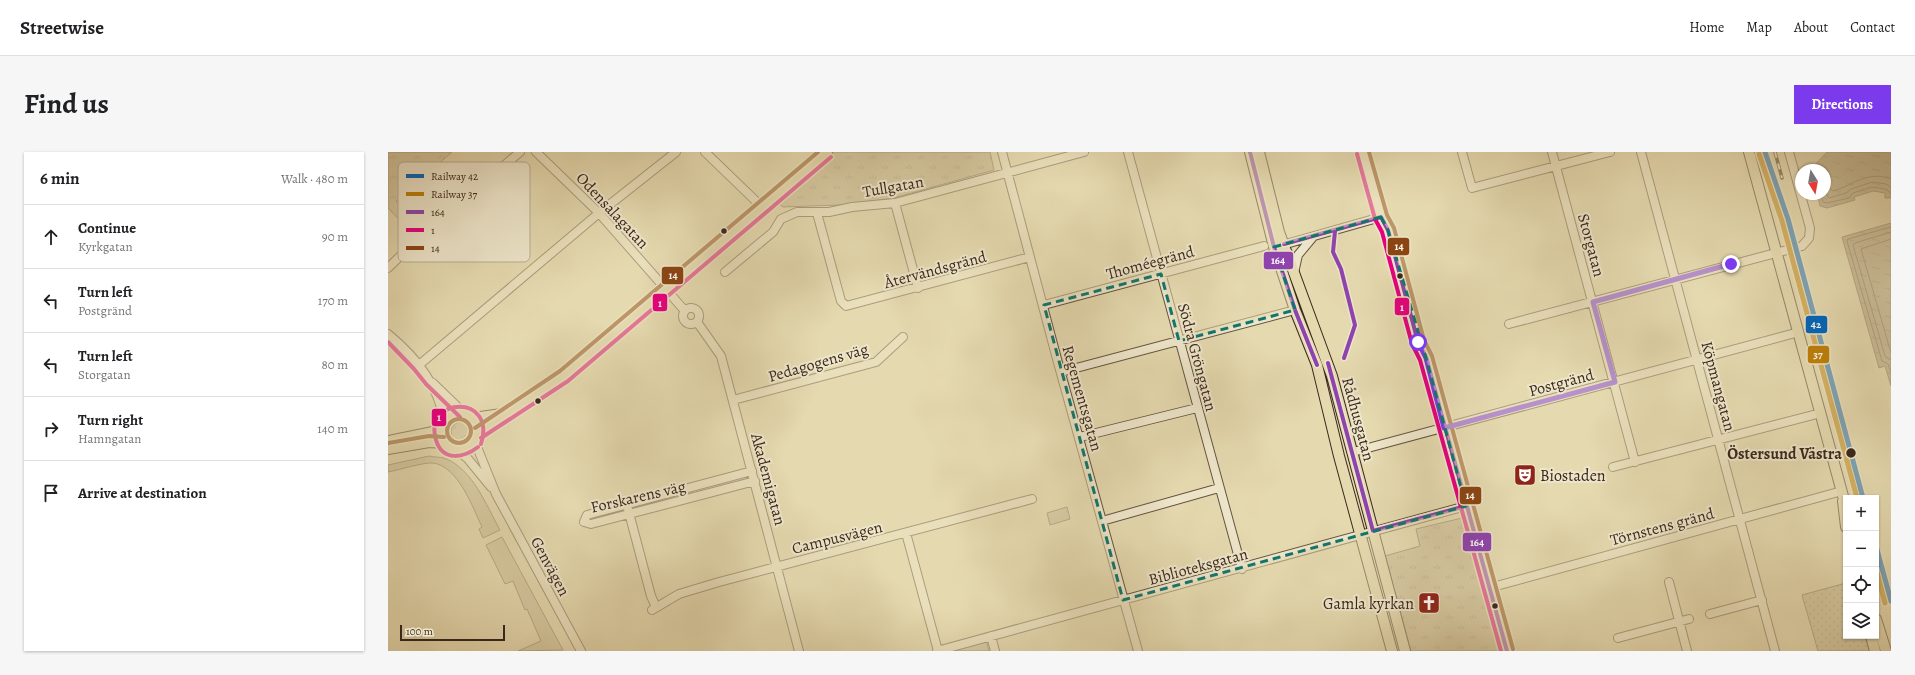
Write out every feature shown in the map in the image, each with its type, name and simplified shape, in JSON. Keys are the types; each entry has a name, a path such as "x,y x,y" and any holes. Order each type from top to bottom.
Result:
{"main road":[{"path":"442,424 441,436 444,443 450,448 464,450 506,413 549,387 564,376 666,290 761,206 827,152"},
{"name":"Rådhusgatan","path":"1250,152 1274,246 1295,310 1316,366 1392,651"},
{"name":"Rådhusgatan","path":"1258,152 1279,232 1274,246"},
{"path":"1749,152 1778,253 1843,496"},
{"name":"Rådhusgatan","path":"1274,246 1294,274 1328,363 1405,651"},
{"path":"388,441 434,432 449,415 456,412 464,413 474,418 478,425 477,438"},
{"path":"474,418 506,413"},
{"path":"388,449 429,442 444,443"},
{"path":"1842,492 1843,501"},
{"path":"1879,629 1886,651"},
{"path":"1873,639 1876,651"}],"street":[{"path":"508,162 520,152"},
{"name":"Odensalagatan","path":"536,152 599,214 685,311"},
{"path":"419,365 599,214 676,152"},
{"path":"706,152 761,206"},
{"name":"Regementsgatan","path":"1002,152 1138,651"},
{"name":"Tullgatan","path":"725,272 773,232 781,219 797,212 817,213 895,203 1084,152"},
{"name":"Södra Gröngatan","path":"1128,152 1242,569"},
{"path":"1363,152 1381,217 1388,230 1418,342 1426,358 1466,506"},
{"path":"1462,152 1472,188 1610,152"},
{"name":"Storgatan","path":"1552,152 1615,382 1635,462"},
{"name":"Köpmangatan","path":"1641,152 1775,651"},
{"path":"1509,324 1593,302 1675,278 1802,246 1806,243 1810,235 1810,228 1789,152"},
{"path":"895,203 918,288"},
{"name":"Återvändsgränd","path":"817,213 841,301 846,306 1030,257"},
{"name":"Thoméegränd","path":"1044,305 1161,274 1313,237 1381,217"},
{"path":"1294,274 1298,254 1313,237"},
{"path":"388,268 398,258"},
{"name":"Akademigatan","path":"685,311 690,309 697,312 699,317 697,322 721,356 799,651"},
{"path":"1061,372 1179,342 1295,310"},
{"name":"Postgränd","path":"1353,452 1799,332"},
{"path":"388,334 419,365 430,380 464,413"},
{"name":"Pedagogens väg","path":"733,400 876,362 903,337"},
{"path":"430,380 440,404 442,424"},
{"path":"1080,437 1197,408"},
{"path":"1613,467 1821,413"},
{"name":"Genvägen","path":"477,438 496,494 581,651"},
{"name":"Genvägen","path":"457,450 468,459 496,494"},
{"name":"Forskarens väg","path":"752,471 587,515 584,522 591,524 755,481"},
{"path":"711,482 714,492"},
{"path":"1102,520 1219,488"},
{"name":"Törnstens gränd","path":"1466,506 1489,588 1842,492"},
{"name":"Campusvägen","path":"629,514 654,608 679,594 777,566 906,534 1032,499"},
{"path":"627,505 629,514"},
{"name":"Biblioteksgatan","path":"938,651 1242,569 1466,506"},
{"path":"906,534 938,651"},
{"path":"1669,582 1687,651"},
{"path":"1710,614 1762,600"},
{"path":"1618,638 1689,620"},
{"path":"991,636 995,651"}],"highlighted area":[{"path":"1381,217 1388,230 1426,358 1466,506 1123,600 1044,305 1161,274 1179,341 1295,310 1274,247"}],"green space":[{"path":"388,152 452,152 441,162 398,162 398,199 396,201 398,203 398,218 388,208"},
{"path":"834,152 990,152 994,170 894,198 840,205 783,207 777,202 823,159"},
{"path":"457,422 465,422 471,428 471,436 465,442 457,442 451,436 451,428"},
{"path":"429,456 444,458 463,470 478,489 500,530 483,538 479,529 482,527 464,489 450,472 442,466 429,463 388,472 388,465"},
{"path":"1067,507 1070,519 1050,525 1047,513"},
{"path":"1462,518 1499,651 1411,651 1385,556 1420,546 1416,529"},
{"path":"502,537 563,650 518,651 541,641 527,609 525,610 513,581 505,584 486,545"},
{"path":"1843,584 1843,639 1866,639 1870,651 1818,651 1802,595"},
{"path":"986,640 989,651 949,651"}],"water":[{"path":"1827,152 1891,152 1891,198 1885,198 1885,193 1873,191 1854,197 1855,200 1827,208 1820,206 1819,200 1831,200 1831,164 1816,164"},
{"path":"1891,223 1891,386 1885,366 1879,368 1842,237"}],"railway":[{"path":"1775,152 1782,178"}],"rail line":[{"name":"42","path":"1765,152 1788,219 1862,495"},
{"name":"37","path":"1759,154 1782,221 1856,495"},
{"name":"42","path":"1879,557 1891,601"},
{"name":"37","path":"1879,580 1885,603"}],"transit line":[{"name":"14","path":"475,428 560,371 818,152"},
{"name":"164","path":"1250,152 1274,247 1295,310 1317,365"},
{"name":"14","path":"1369,152 1387,215 1394,228 1424,340 1432,356 1513,649"},
{"name":"1","path":"1357,154 1375,219 1382,232 1412,344 1420,360 1501,651"},
{"name":"1","path":"481,438 568,381 831,157"},
{"name":"164","path":"1381,217 1388,230 1418,342 1426,358 1507,651"},
{"name":"164","path":"1284,244 1381,217"},
{"name":"164","path":"1335,231 1333,252 1341,269 1355,325 1344,358"},
{"name":"1","path":"388,342 426,384 460,417"},
{"name":"164","path":"1328,363 1373,531"},
{"name":"1","path":"478,447 473,451 455,456 444,452 439,447 436,440 435,426 440,415 449,409 460,407 470,409 479,416 483,427 481,444"},
{"name":"14","path":"459,419 468,422 471,431 468,440 459,443 450,440 447,431 450,422 459,419"},
{"name":"14","path":"388,443 429,436 444,437"},
{"name":"164","path":"1373,531 1466,506"}],"place":[{"name":"Östersund Västra","path":"1851,453"},
{"name":"Biostaden","path":"1525,475"},
{"name":"Gamla kyrkan","path":"1429,603"}],"route":[{"path":"1418,342 1422,346 1426,358 1444,428 1615,382 1593,302 1675,278 1731,264"}]}
